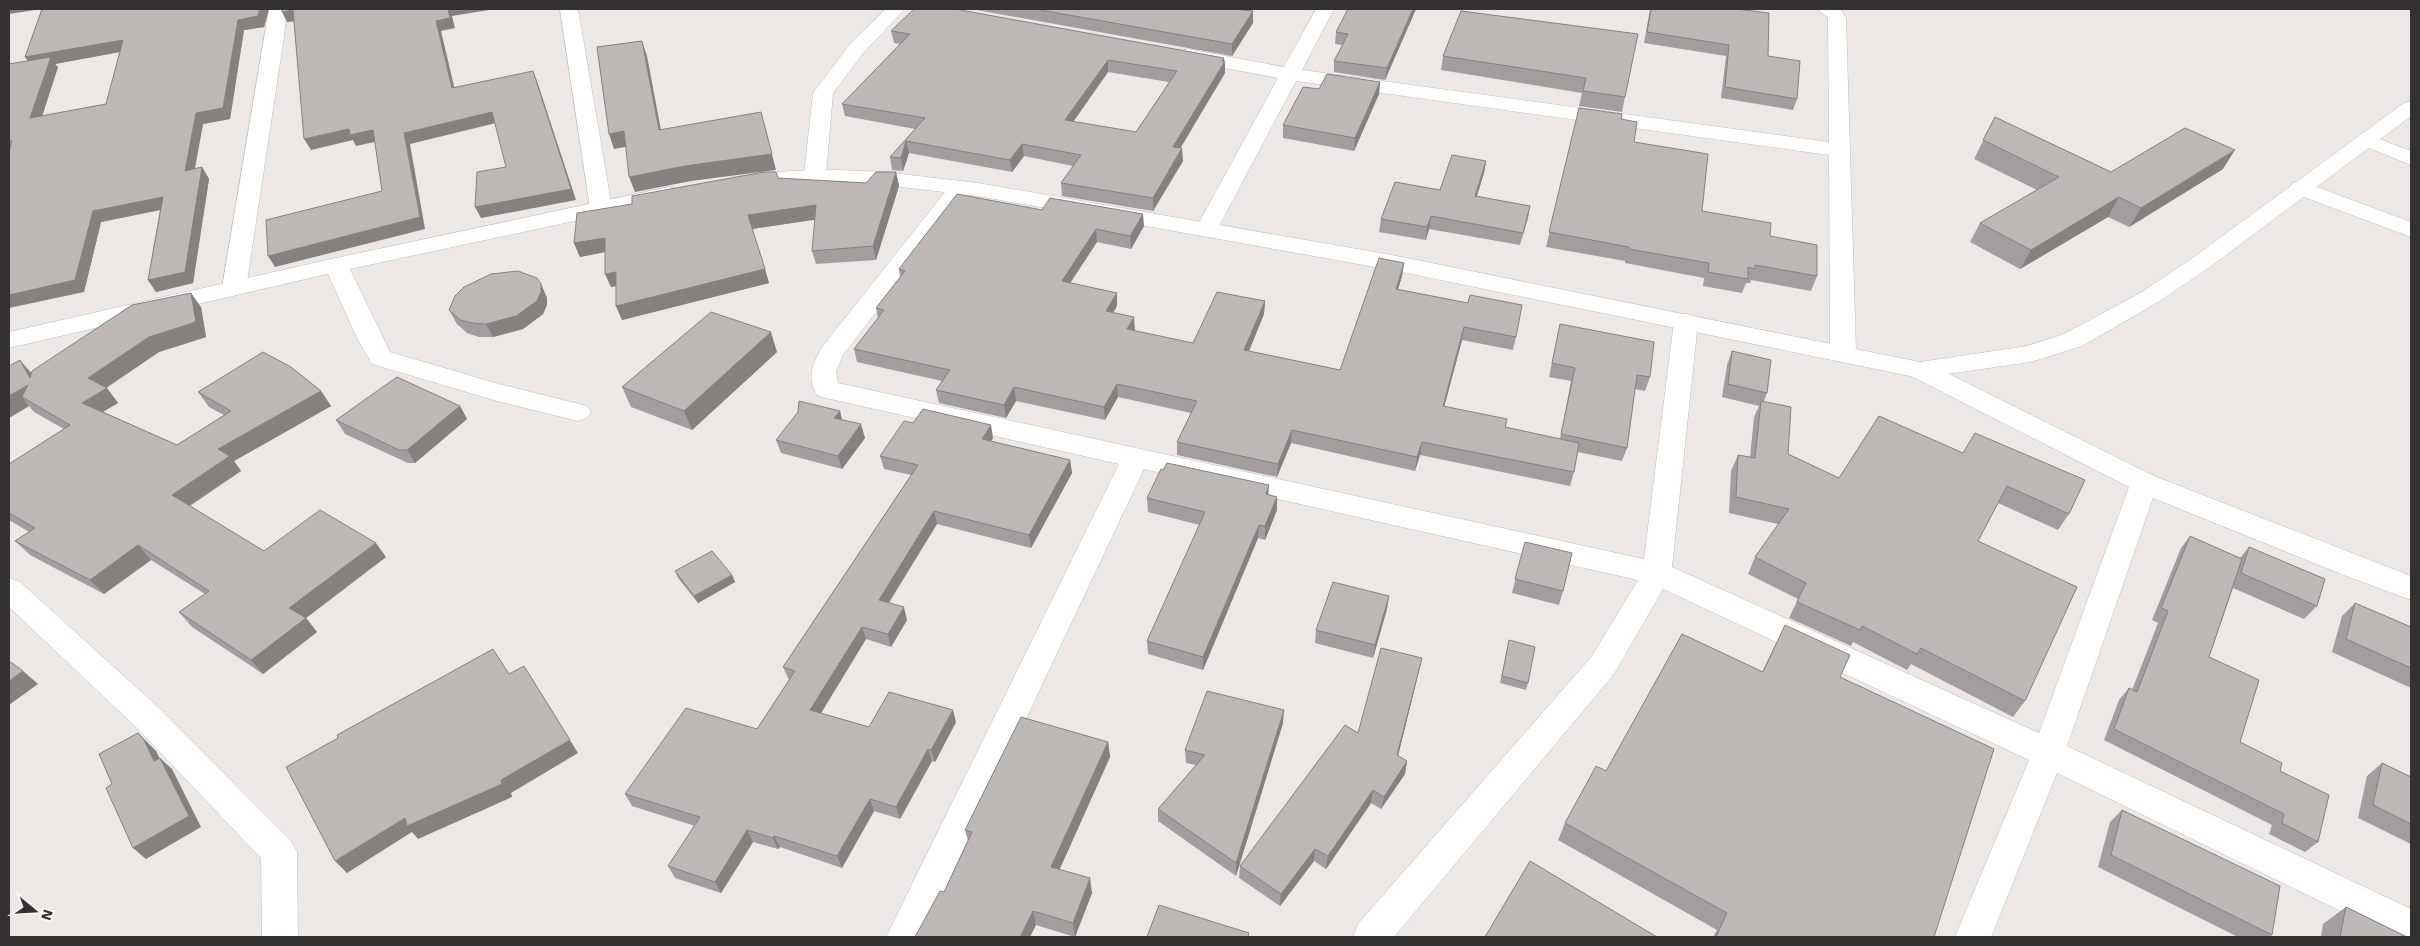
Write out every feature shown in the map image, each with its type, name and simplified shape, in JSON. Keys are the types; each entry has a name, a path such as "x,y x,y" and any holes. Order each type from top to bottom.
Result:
{"street":[{"path":"234,288 278,9"},
{"path":"569,9 601,208"},
{"path":"815,175 823,93 857,48 896,9"},
{"path":"1207,228 1325,9"},
{"path":"1826,9 1835,14 1837,18 1843,352"},
{"path":"1174,53 1290,74 1838,150"},
{"path":"1920,370 1986,362 2030,354 2072,340 2150,298 2202,262 2411,107"},
{"path":"2366,140 2411,159"},
{"path":"720,186 815,175 899,178 1207,228 1843,352 1920,370 2144,483 2411,588"},
{"path":"960,188 832,352 823,371 826,389 1657,573 2048,753 2411,927"},
{"path":"2301,188 2411,230"},
{"path":"9,340 336,265 691,190"},
{"path":"336,265 369,338 381,358 497,392 578,412"},
{"path":"1376,936 1604,665 1657,573 1686,322"},
{"path":"904,937 1136,457"},
{"path":"1973,937 2048,753 2144,483"},
{"path":"9,590 45,621 226,796 279,852 280,937"}],"building":[{"path":"42,9 260,9 258,16 238,20 223,108 196,113 185,171 202,167 185,272 148,280 163,197 93,211 75,280 9,295 9,151 12,141 9,139 9,64 51,57 30,118 106,104 123,40 25,57"},
{"path":"282,9 448,9 450,18 436,21 452,88 533,71 571,189 475,207 477,172 506,167 492,112 404,133 420,217 268,256 266,220 382,191 373,130 350,135 349,129 304,139 293,10 282,12"},
{"path":"914,9 955,9 1224,58 1222,61 1225,61 1173,147 1182,148 1153,198 1061,183 1081,155 1022,144 1010,160 906,141 901,158 890,157 925,118 842,104 910,34 891,31","holes":["1108,60 1177,71 1136,132 1065,120"]},
{"path":"1035,9 1235,9 1253,11 1232,44"},
{"path":"1348,9 1413,9 1387,68 1334,61 1348,34 1336,32"},
{"path":"1651,9 1736,9 1769,13 1768,56 1800,61 1797,99 1725,87 1729,45 1647,32"},
{"path":"1461,11 1638,34 1625,97 1583,91 1586,78 1443,56"},
{"path":"642,41 659,130 761,112 772,154 685,166 629,177 624,131 609,134 597,47"},
{"path":"1327,74 1380,82 1355,138 1283,125 1303,87 1319,89"},
{"path":"1579,108 1622,114 1621,119 1637,122 1634,142 1708,154 1702,211 1771,223 1770,236 1817,245 1817,276 1755,265 1755,269 1748,267 1748,279 1708,272 1709,263 1549,232"},
{"path":"1995,117 2111,172 2185,128 2235,150 2141,208 2119,197 2031,250 1980,223 2059,177 1983,140"},
{"path":"1452,155 1486,161 1475,196 1530,206 1523,233 1431,216 1427,227 1381,219 1395,182 1440,190"},
{"path":"764,172 776,172 778,178 866,183 876,172 896,172 873,246 812,251 816,205 748,215 765,269 616,306 616,272 605,274 605,238 574,243 577,213 632,204 632,196"},
{"path":"957,194 1042,210 1050,198 1143,214 1130,236 1096,229 1062,281 1117,293 1106,311 1134,317 1127,329 1193,343 1217,292 1265,301 1244,350 1340,370 1379,258 1404,263 1396,289 1468,303 1470,295 1522,305 1516,337 1464,327 1443,406 1507,419 1505,427 1579,443 1574,472 1422,442 1417,457 1292,430 1278,464 1177,442 1197,401 1117,384 1104,407 1014,387 1004,405 936,390 950,370 854,349 884,310 876,308 905,271 899,269"},
{"path":"518,271 537,278 541,284 541,292 537,301 516,316 486,324 472,323 460,320 449,310 455,296 464,287 491,274"},
{"path":"191,293 196,322 149,337 88,378 107,388 82,403 177,445 231,411 198,392 263,352 291,367 321,391 218,449 230,456 172,495 264,551 320,510 376,543 289,608 306,618 251,660 179,612 209,591 138,545 90,580 15,541 35,528 9,513 9,464 70,425 22,397 28,385 9,396 9,366 20,360 30,378 32,371 132,305"},
{"path":"711,312 771,332 684,411 622,387"},
{"path":"1560,324 1654,342 1650,377 1637,375 1627,448 1561,434 1575,368 1552,363"},
{"path":"1732,351 1771,360 1767,393 1728,384"},
{"path":"397,377 460,406 407,450 399,450 336,420"},
{"path":"799,401 840,411 834,418 861,424 838,456 776,440 798,412"},
{"path":"1761,401 1791,407 1788,454 1839,478 1879,416 1963,453 1975,433 2085,480 2069,514 2007,486 1978,541 2077,587 2025,701 1921,648 1917,654 1862,626 1860,630 1797,602 1806,583 1755,557 1789,509 1736,497 1738,455 1755,458"},
{"path":"923,409 991,425 982,439 1070,460 1029,535 934,511 879,600 904,607 888,634 862,627 810,710 869,727 889,692 953,710 931,750 928,749 896,807 870,799 837,856 774,836 773,838 747,830 715,882 668,866 700,817 625,794 686,708 757,729 795,671 783,667 918,465 880,456 904,421 913,423"},
{"path":"1167,463 1269,485 1266,494 1277,497 1265,526 1259,525 1203,657 1147,641 1205,512 1147,498 1161,469 1163,470"},
{"path":"2190,536 2242,559 2209,657 2259,680 2240,742 2282,763 2280,771 2329,795 2318,842 2282,823 2284,814 2114,729 2129,688 2137,692 2168,611 2161,608"},
{"path":"1525,542 1572,553 1563,591 1515,579"},
{"path":"2249,547 2325,579 2317,606 2241,573"},
{"path":"712,551 732,575 694,596 675,571"},
{"path":"1333,582 1389,596 1375,645 1316,630"},
{"path":"2355,603 2411,627 2411,668 2346,639"},
{"path":"1785,625 1850,655 1840,677 1994,749 1934,937 1716,937 1727,913 1565,823 1596,766 1606,771 1682,634 1763,672"},
{"path":"1509,640 1535,647 1528,683 1502,676"},
{"path":"1381,648 1422,658 1397,755 1407,761 1384,797 1373,790 1328,856 1315,849 1281,894 1240,866 1345,725 1358,733"},
{"path":"493,649 509,674 524,666 570,740 501,780 502,784 407,826 405,818 335,861 286,767 338,738 337,735"},
{"path":"9,661 23,671 9,681"},
{"path":"1207,691 1284,710 1236,863 1158,809 1205,755 1185,750"},
{"path":"1021,717 1108,742 1051,867 1090,878 1073,923 1033,911 1020,937 915,937 940,891 944,892 972,832 965,830"},
{"path":"138,733 144,740 154,761 160,758 189,816 133,848 106,788 112,784 99,754"},
{"path":"2382,763 2411,777 2411,824 2373,805"},
{"path":"2122,810 2280,886 2272,935 2111,855"},
{"path":"1530,861 1657,937 1485,937"},
{"path":"1159,905 1249,933 1248,937 1147,937"},
{"path":"2346,907 2407,937 2340,937"}]}
